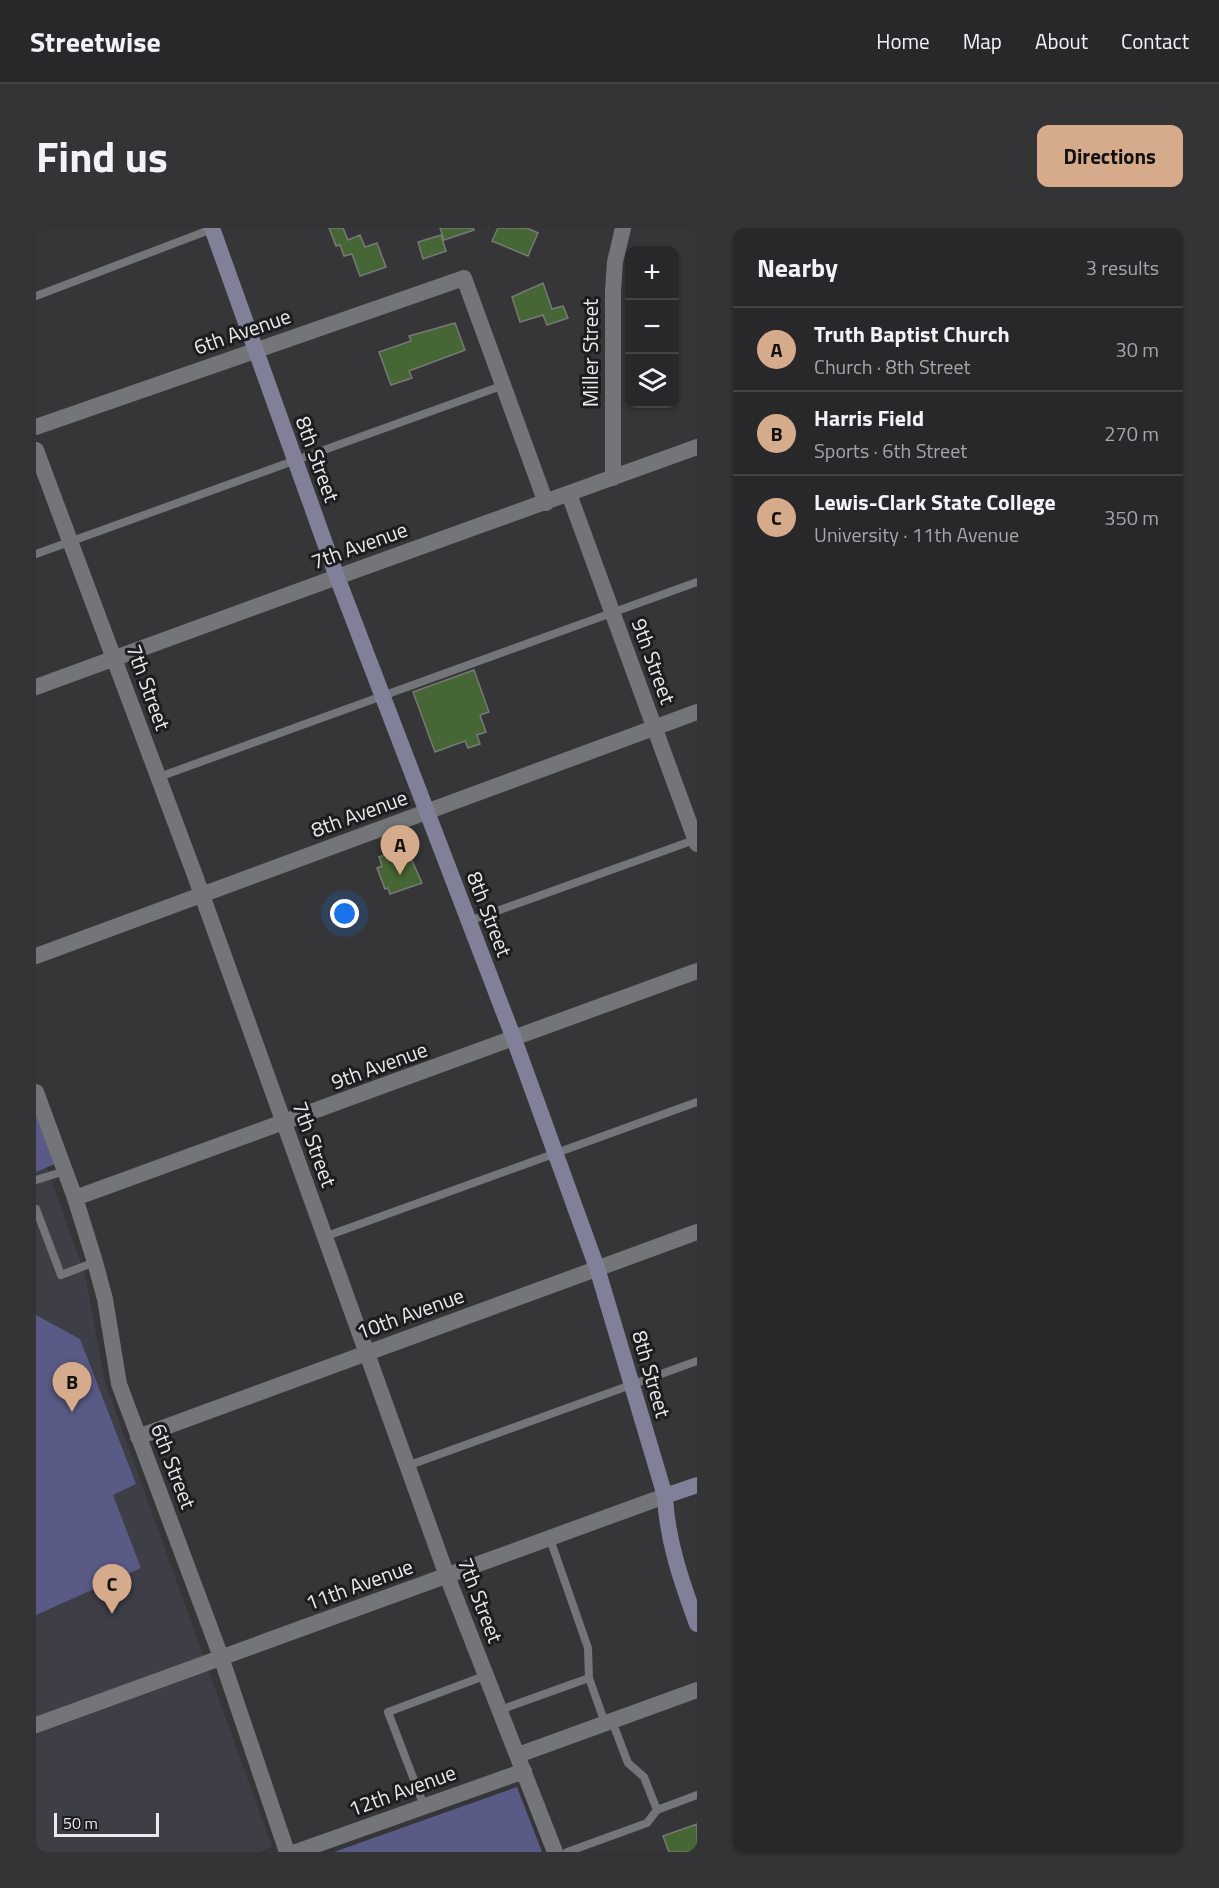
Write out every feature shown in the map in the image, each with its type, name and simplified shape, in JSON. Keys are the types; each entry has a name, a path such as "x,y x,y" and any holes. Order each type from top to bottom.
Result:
{"main road":[{"name":"8th Street","path":"212,229 337,577 514,1039 597,1268 665,1496 666,1514 680,1578 697,1624"},
{"name":"11th Avenue","path":"665,1496 697,1485"}],"street":[{"name":"Miller Street","path":"613,478 613,291 615,262 622,228"},
{"name":"6th Avenue","path":"36,427 464,278 505,384"},
{"path":"505,384 546,503"},
{"name":"7th Avenue","path":"36,687 697,447"},
{"name":"7th Street","path":"36,450 202,894 447,1576 555,1852"},
{"name":"9th Street","path":"569,494 696,841"},
{"name":"8th Avenue","path":"36,956 697,712"},
{"name":"9th Avenue","path":"75,1198 284,1125 697,971"},
{"name":"6th Street","path":"36,1092 75,1198 95,1262 105,1299 119,1384 221,1657 286,1852"},
{"name":"10th Avenue","path":"138,1437 697,1232"},
{"name":"11th Avenue","path":"36,1725 665,1496"},
{"name":"12th Avenue","path":"296,1852 424,1806 608,1722 697,1690"}],"lane":[{"path":"36,296 212,229"},
{"path":"36,554 505,384"},
{"path":"159,777 697,582"},
{"path":"469,921 696,841"},
{"path":"324,1237 697,1101"},
{"path":"36,1180 65,1171"},
{"path":"36,1209 61,1275 95,1262"},
{"path":"407,1466 697,1361"},
{"path":"550,1539 588,1648 589,1677 627,1763 644,1777 657,1810"},
{"path":"424,1806 388,1712 486,1675"},
{"path":"500,1710 589,1677"},
{"path":"567,1852 647,1823 657,1810 697,1795"}],"shaded area":[{"path":"36,1093 62,1161 36,1172"},
{"path":"36,1137 85,1275 105,1382 272,1847 259,1852 36,1852"},
{"path":"36,1315 80,1339 136,1484 113,1495 141,1568 36,1615"},
{"path":"517,1787 542,1852 334,1852"}],"building":[{"path":"329,228 343,228 348,240 360,235 365,247 377,243 386,267 360,276 352,254 344,256 340,245 336,246"},
{"path":"440,228 473,228 474,230 444,240"},
{"path":"498,228 527,228 538,233 528,256 492,241"},
{"path":"441,235 446,251 423,259 418,242"},
{"path":"543,283 552,309 563,306 568,318 547,325 543,315 520,322 512,297"},
{"path":"455,323 465,350 409,371 412,378 391,385 379,352 411,341 409,336"},
{"path":"474,670 489,712 480,715 486,732 477,735 480,744 468,748 465,741 435,752 413,692"},
{"path":"406,847 422,883 390,894 388,888 385,889 377,868 382,866 379,857"},
{"path":"697,1824 697,1852 669,1852 663,1836"}],"place":[{"name":"Truth Baptist Church","path":"400,875"},
{"name":"Harris Field","path":"72,1412"},
{"name":"Lewis-Clark State College","path":"112,1614"}]}
